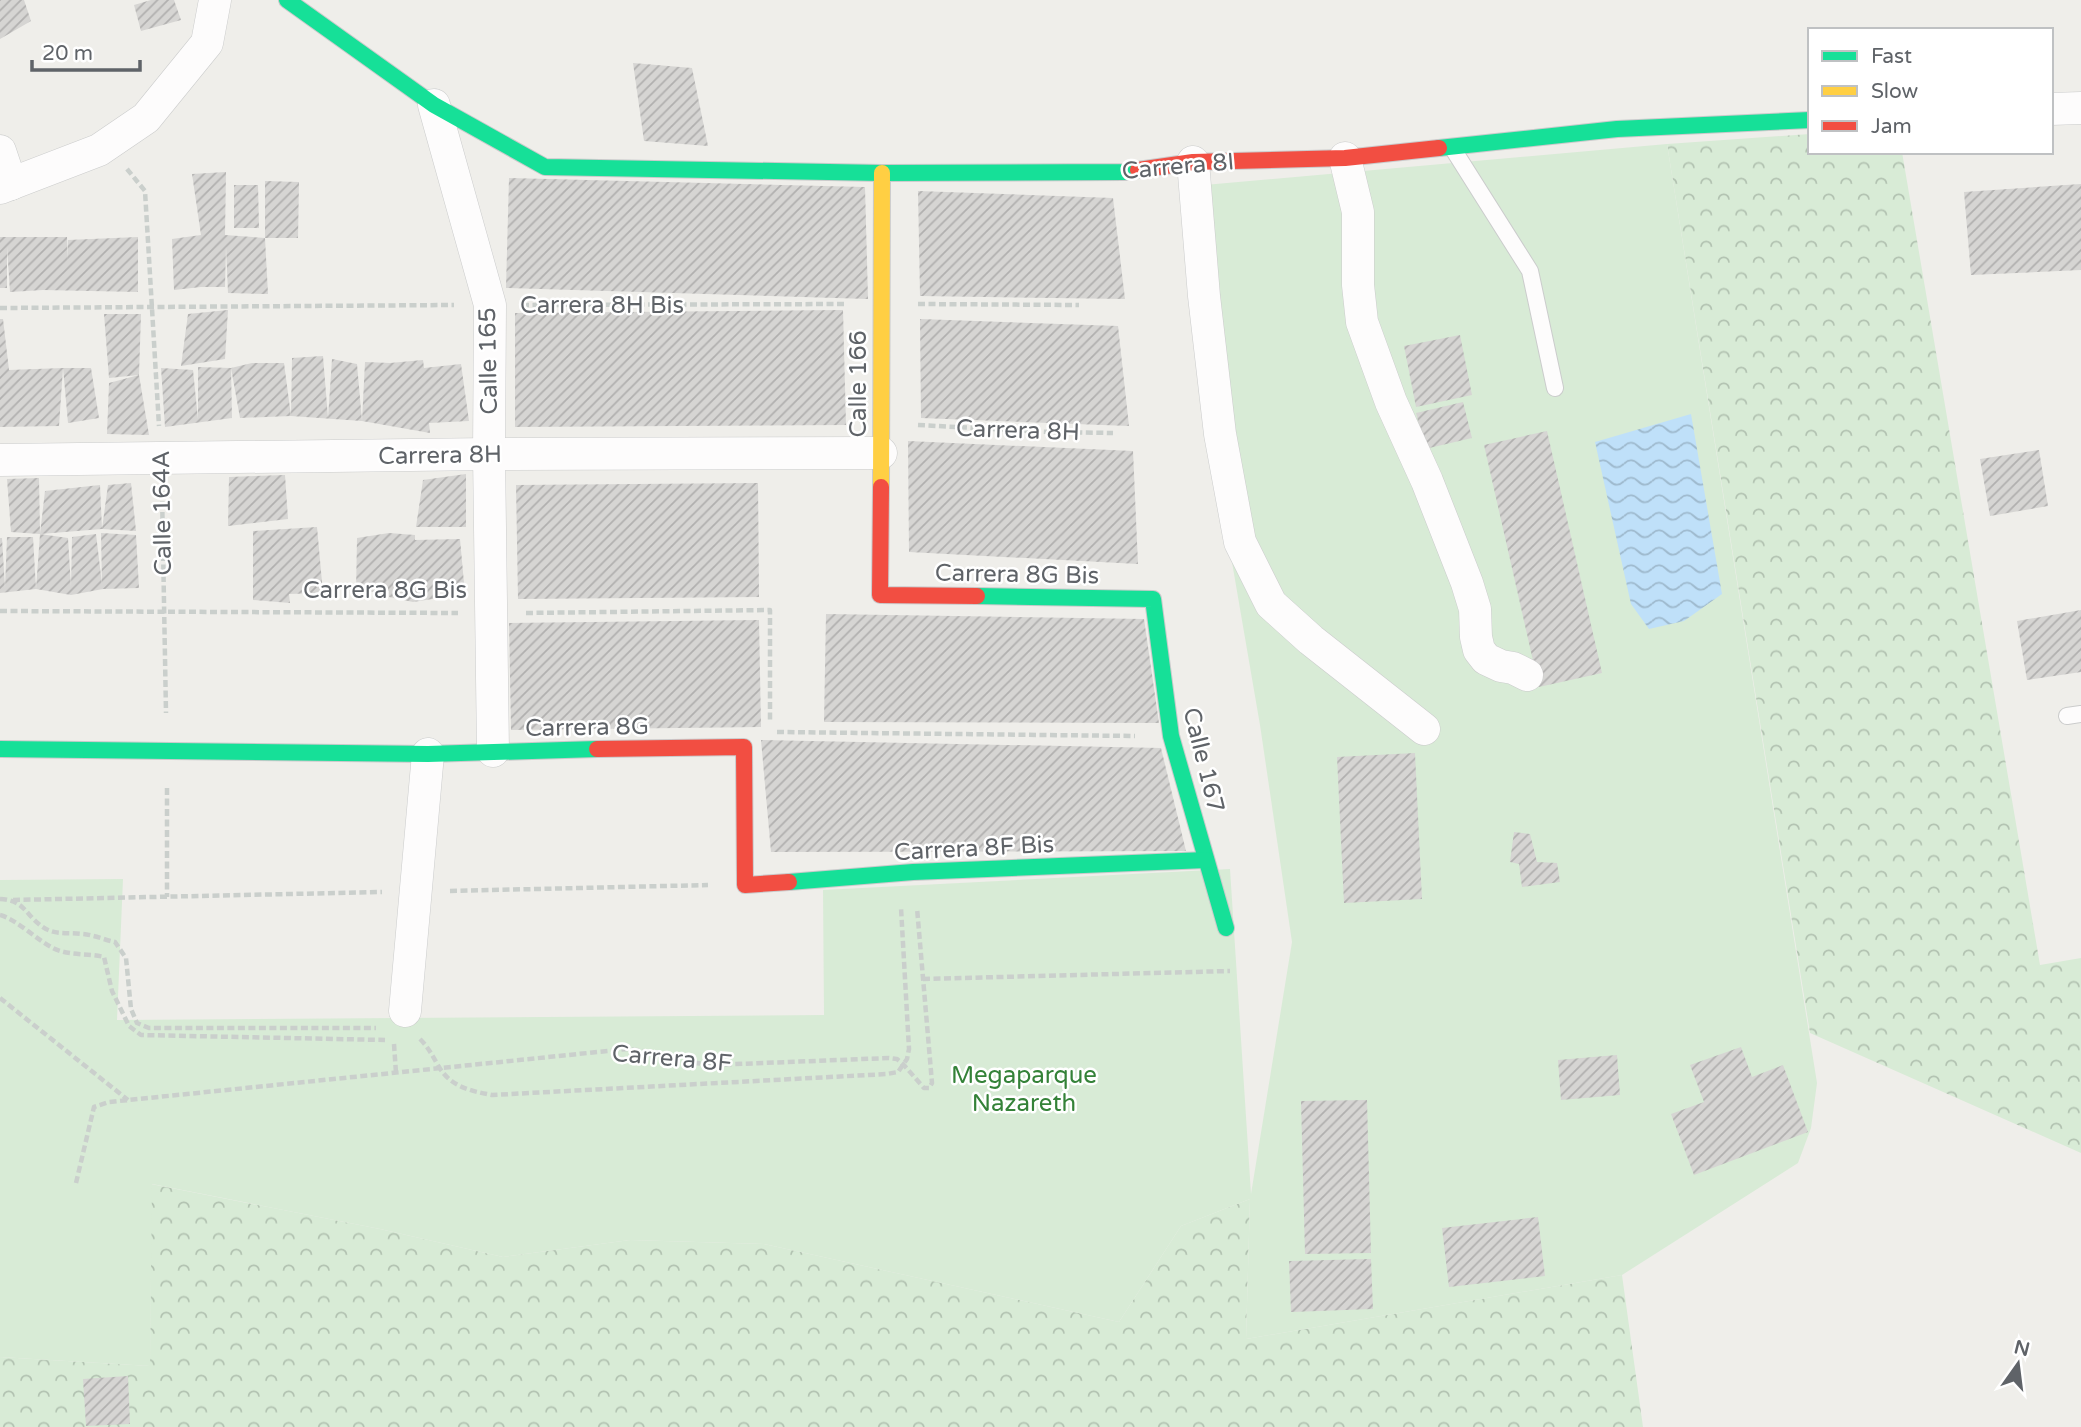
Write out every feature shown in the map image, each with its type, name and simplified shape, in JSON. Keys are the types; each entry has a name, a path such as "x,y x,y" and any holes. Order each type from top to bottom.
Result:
{"street":[{"path":"0,151 6,186 99,150 146,118 207,43 215,0"},
{"path":"287,0 434,105"},
{"name":"Carrera 8I","path":"434,105 545,167 882,173 1125,172 1193,162 1345,158 1617,129 1808,120"},
{"name":"Calle 165","path":"434,105 490,305 493,751"},
{"path":"2053,109 2081,108"},
{"path":"1345,158 1358,212 1358,285 1362,322 1391,402 1427,481 1467,583 1475,609 1479,650 1486,659 1527,675"},
{"path":"1193,162 1220,434 1240,542 1271,604 1311,640 1424,729"},
{"name":"Calle 166","path":"880,596 882,173"},
{"name":"Carrera 8H","path":"0,460 489,454 881,438"},
{"name":"Carrera 8G Bis","path":"880,596 1153,599"},
{"name":"Calle 167","path":"1153,599 1171,736 1226,928"},
{"name":"Carrera 8G","path":"0,749 428,754 744,747 745,885"},
{"path":"402,1025 428,754"},
{"name":"Carrera 8F Bis","path":"745,885 906,873 1206,860"}],"lane":[{"path":"1451,147 1530,271 1555,388"}],"path":[{"name":"Calle 164A","path":"106,145 145,191 161,458 167,897"},
{"name":"Carrera 8H Bis","path":"0,308 1079,304"},
{"name":"Carrera 8H","path":"881,438 1050,432 1113,433"},
{"name":"Carrera 8G Bis","path":"0,611 492,613 770,610 770,732 1171,736"},
{"path":"0,899 12,900 27,910 41,926 57,934 83,934 115,942 126,958 131,1009 137,1023 149,1028 402,1025 433,1054 452,1083 492,1095 898,1072 907,1059 908,1049 906,873"},
{"path":"903,1064 924,1088 929,1088 932,1083 923,979 906,873"},
{"path":"0,915 60,951 104,957 113,991 129,1026 141,1035 393,1040 396,1073"},
{"path":"923,979 1230,971"},
{"path":"0,998 129,1100"},
{"name":"Carrera 8F","path":"76,1183 94,1107 109,1101 627,1049 645,1050 692,1063 713,1065 889,1058 897,1059 903,1064"}],"green space":[{"path":"1808,134 1808,154 1902,154 2040,965 2081,958 2081,1153 1810,1033 1667,144"},
{"name":"Megaparque Nazareth","path":"1667,144 1817,1083 1811,1128 1798,1163 1622,1275 1246,1339 1250,1199 1181,1226 1119,1322 764,1244 630,1240 503,1257 380,1229 152,1184 150,1366 0,1357 0,880 123,879 117,1020 824,1015 823,890 1230,869 1251,1194 1292,942 1260,725 1206,411 1182,187"},
{"path":"151,1184 380,1229 503,1257 630,1240 764,1244 1119,1322 1181,1226 1250,1199 1246,1339 1622,1275 1643,1427 0,1427 0,1357 150,1366"}],"water":[{"path":"1691,414 1722,594 1684,621 1649,629 1631,604 1595,442"}],"building":[{"path":"0,0 24,0 31,21 0,39"},
{"path":"151,0 174,0 181,20 141,31 134,5"},
{"path":"633,63 692,68 708,146 644,141"},
{"path":"226,172 225,235 265,238 268,294 228,293 226,246 225,287 174,290 172,239 201,235 192,174"},
{"path":"509,178 865,187 868,299 506,288"},
{"path":"265,181 299,182 298,238 265,238"},
{"path":"2081,184 2081,270 1971,275 1964,192"},
{"path":"234,185 258,185 259,228 234,228"},
{"path":"918,191 1113,198 1125,299 920,296"},
{"path":"0,237 67,237 68,260 68,240 138,237 138,292 10,292 7,247 7,288 0,288"},
{"path":"228,310 225,359 181,366 188,314"},
{"path":"843,310 846,425 515,427 515,313"},
{"path":"104,314 141,314 139,375 109,378"},
{"path":"0,319 3,319 9,370 63,368 59,426 0,427"},
{"path":"920,319 1118,326 1129,426 921,418"},
{"path":"1460,335 1472,395 1416,407 1404,346"},
{"path":"323,356 328,418 332,359 357,364 362,421 291,416 292,358"},
{"path":"423,360 424,368 461,364 469,421 429,423 430,433 362,421 365,362"},
{"path":"252,363 284,363 291,416 240,418 231,368"},
{"path":"198,367 231,368 232,418 165,427 161,368 193,370 198,419"},
{"path":"63,368 91,368 99,418 68,423"},
{"path":"139,375 149,435 107,434 109,383"},
{"path":"1463,402 1472,438 1425,449 1416,413"},
{"path":"1547,431 1602,673 1539,687 1484,445"},
{"path":"908,441 1133,451 1138,564 909,552"},
{"path":"2039,450 2048,506 1990,516 1980,459"},
{"path":"466,474 466,527 416,527 423,480"},
{"path":"285,475 288,519 228,526 229,477"},
{"path":"39,478 40,534 11,532 7,479"},
{"path":"131,483 136,531 102,529 108,485"},
{"path":"758,483 759,597 518,599 516,485"},
{"path":"100,485 102,529 40,534 45,491"},
{"path":"317,527 323,593 289,594 290,603 253,600 253,531"},
{"path":"101,533 136,535 139,588 103,589 71,595 36,589 40,534 68,538 71,587 72,537 96,534 102,584"},
{"path":"389,533 415,535 415,540 460,539 465,594 413,602 389,597 389,591 356,593 357,538"},
{"path":"7,537 33,537 36,589 0,593 0,538 5,588"},
{"path":"2081,610 2081,672 2027,680 2017,621"},
{"path":"826,614 1144,619 1159,723 824,722"},
{"path":"759,620 761,727 511,730 509,623"},
{"path":"761,740 1161,748 1186,851 771,852"},
{"path":"1415,753 1422,899 1344,903 1337,757"},
{"path":"1514,832 1530,834 1537,862 1557,863 1560,882 1522,887 1519,864 1510,862"},
{"path":"1741,1047 1752,1077 1783,1065 1808,1132 1694,1175 1671,1114 1704,1102 1690,1065"},
{"path":"1617,1055 1620,1095 1561,1100 1558,1060"},
{"path":"1367,1100 1371,1253 1305,1254 1301,1101"},
{"path":"1538,1217 1545,1276 1449,1287 1442,1228"},
{"path":"1371,1259 1373,1309 1291,1312 1289,1261"},
{"path":"128,1376 130,1424 86,1426 83,1379"}],"traffic: fast":[{"path":"287,0 434,105 545,167 882,173 1138,170"},
{"path":"1439,148 1617,129 1808,120"},
{"path":"977,596 1153,599 1171,736 1226,928"},
{"path":"0,749 428,754 597,749"},
{"path":"789,882 913,872 1206,860"}],"traffic: slow":[{"path":"881,487 882,173"}],"traffic: jam":[{"path":"1138,170 1193,162 1345,158 1439,148"},
{"path":"881,487 880,595 977,596"},
{"path":"597,749 744,747 745,885 789,882"}]}
